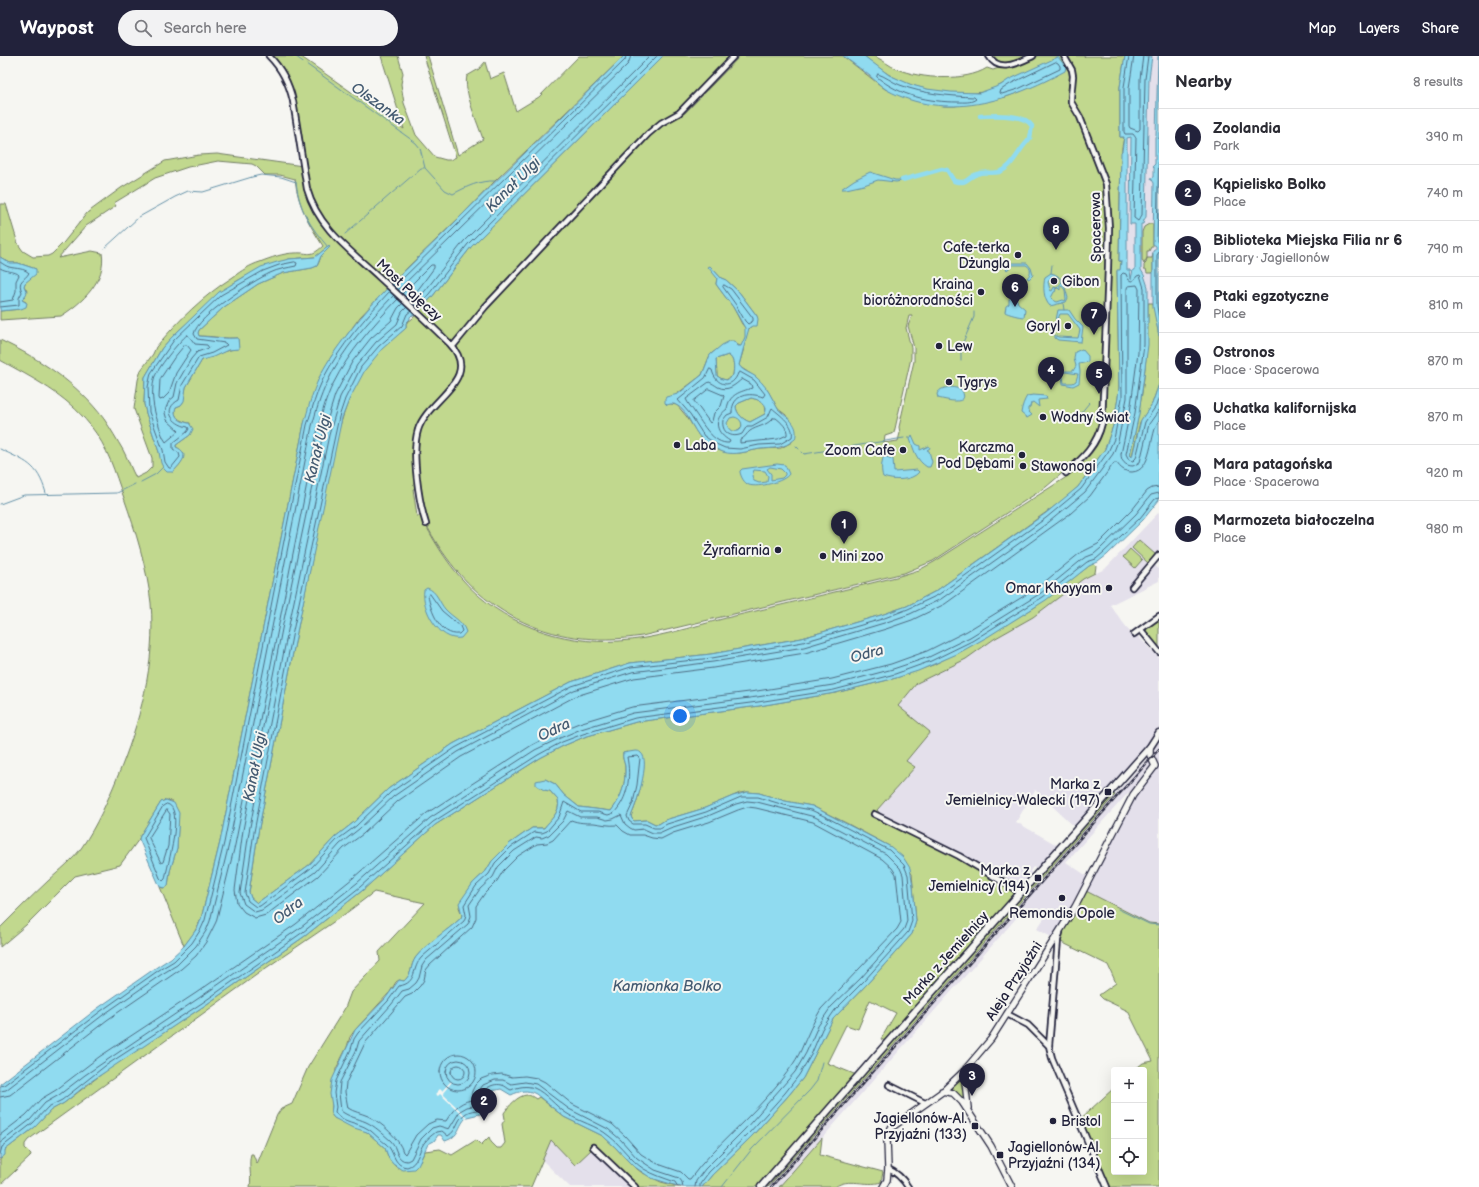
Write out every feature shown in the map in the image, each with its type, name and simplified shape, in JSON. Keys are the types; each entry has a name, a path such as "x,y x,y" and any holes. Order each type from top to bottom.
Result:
{"main road":[{"name":"Marka z Jemielnicy","path":"761,1187 1150,747 1159,732"}],"street":[{"name":"Most Pajęczy","path":"269,56 284,75 292,94 305,183 311,203 326,227 353,254 452,345"},
{"path":"426,524 423,515 417,471 415,441 418,429 426,414 453,386 459,377 460,362 458,354 452,345 485,307 648,134 661,123 679,113 734,56"},
{"path":"989,56 999,65 1007,66 1033,56"},
{"name":"Spacerowa","path":"1064,56 1072,70 1073,76 1071,102 1080,117 1106,184 1109,228 1102,423 1096,440 1087,454 1066,473"},
{"path":"1132,587 1159,555"},
{"path":"1134,634 1159,616"},
{"path":"1141,630 1159,652"},
{"path":"1150,747 1150,755 1157,767"},
{"name":"Aleja Przyjaźni","path":"883,1187 887,1180 888,1169 886,1143 890,1130 942,1092 962,1073 992,1038 1075,907 1126,806 1133,795 1157,767"},
{"path":"874,814 960,856 1020,893"},
{"path":"1062,928 1058,940 1049,1046 1052,1058 1107,1187"},
{"path":"1007,1014 1028,1025 1049,1046"},
{"path":"962,1073 966,1081 968,1110"},
{"path":"889,1084 925,1103"},
{"path":"942,1092 948,1091 955,1095 968,1110 991,1146 1012,1187"},
{"path":"593,1147 635,1187"},
{"path":"888,1169 901,1177 908,1187"}],"shaded area":[{"path":"1152,56 1158,56 1155,164 1153,165 1154,178 1152,179 1154,182 1153,243 1156,246 1156,249 1153,252 1153,307 1159,336 1159,384 1137,427 1148,345 1148,287 1141,270 1141,227 1146,219 1149,79"},
{"path":"1127,137 1132,137 1130,224 1135,224 1135,270 1133,270 1131,279 1127,270"},
{"path":"1159,512 1159,555 1152,563 1159,569 1159,581 1110,605 1130,632 1135,637 1137,635 1159,658 1159,924 1149,923 1094,895 1055,939 1037,929 1045,917 1026,907 779,1187 768,1187 1150,755 1150,751 1077,829 1035,790 1016,822 1057,845 1037,869 1033,867 1030,871 1032,875 1021,886 881,815 877,810 915,767 906,761 929,732 898,706 917,682 966,659 994,639 1033,617 1083,579 1105,569","holes":["1129,792 1133,795 1090,878 1066,862"]},
{"path":"550,1140 593,1147 633,1187 570,1187 542,1160"}],"green space":[{"path":"269,56 300,56 404,129 381,56 398,56 403,73 401,84 404,103 416,135 435,157 450,160 456,157 424,56 428,56 458,155 483,139 469,98 466,82 467,76 479,69 485,62 490,79 504,73 516,111 539,97 579,56 624,56 407,268 360,317 331,357 319,378 304,424 220,842 201,919 194,933 184,946 160,887 163,888 168,886 170,871 177,848 178,825 172,801 166,800 161,802 139,839 120,865 75,876 26,925 0,947 0,928 78,852 87,839 105,805 133,736 139,714 149,670 152,625 151,603 147,577 140,550 114,469 102,443 90,425 70,404 48,388 0,360 0,340 29,355 57,373 82,394 104,419 123,450 136,478 146,473 152,467 152,458 134,409 141,370 153,354 156,347 202,300 246,268 273,257 291,253 310,254 319,250 323,246 301,206 295,179 280,175 265,175 252,164 218,161 188,167 155,178 114,203 116,206 86,226 58,258 92,251 102,253 103,263 97,281 85,297 69,311 61,316 0,320 0,311 21,309 26,302 22,300 27,291 24,286 36,269 18,263 10,263 0,257 0,204 6,204 18,244 23,251 33,257 48,256 64,242 87,213 121,188 165,161 199,155 217,154 303,166 290,87","holes":["329,246 321,256 317,266 283,273 258,284 224,307 199,330 199,336 238,338 238,349 224,351 202,360 186,387 183,402 181,405 176,407 175,411 178,418 190,423 190,435 176,445 176,447 183,453 183,459 173,472 164,469 144,404 145,377 162,348 178,331 232,284 244,277 289,259 315,257"]},
{"path":"663,56 730,56 667,121 673,120 685,113 740,56 843,56 885,89 897,94 944,106 955,106 1006,97 1048,79 1027,72 991,90 969,93 943,92 918,87 897,79 880,69 864,56 876,57 894,68 907,72 943,78 967,75 987,68 993,70 1002,67 1002,64 993,56 1125,56 1120,87 1120,137 1124,137 1122,147 1120,192 1119,261 1121,261 1121,270 1117,271 1118,398 1113,426 1105,449 1078,487 1062,501 936,591 907,606 802,638 711,654 630,663 571,682 453,744 388,789 353,823 335,837 309,865 257,903 251,898 249,893 258,833 297,632 337,437 343,417 350,397 371,360 383,347 406,328 406,323 412,319 432,297 471,247","holes":["1105,185 1109,187 1110,228 1104,423 1099,442 1094,450 1065,478 934,562 919,570 896,577 646,638 619,641 575,639 554,635 533,628 494,608 477,594 456,572 439,549 421,516 417,516 413,489 419,488 421,501 427,518 428,528 446,557 467,582 491,603 517,619 545,630 575,637 608,639 642,636 904,573 933,561 1046,487 1086,453 1099,429 1108,268","710,266 721,278 726,280 739,292 757,316 748,331 716,284 717,278","909,316 912,316 908,326 914,348 914,361 899,427 900,433 898,441 884,443 885,436 894,433 911,358 911,348 906,328","730,341 744,348 739,365 740,367 757,378 768,391 778,409 786,415 792,442 781,448 760,449 740,453 724,452 714,448 701,439 687,417 677,405 665,403 702,375 712,353"]},
{"path":"1149,224 1153,224 1153,247 1147,251 1147,258 1144,264 1142,260 1142,232 1144,227"},
{"path":"1153,254 1153,273 1147,273 1146,269 1144,269 1147,258 1152,258"},
{"path":"1148,303 1153,303 1159,336 1159,384 1152,404 1140,422 1131,457 1130,453 1135,434 1144,379"},
{"path":"728,355 733,361 734,369 733,375 726,380 717,376 716,359"},
{"path":"751,398 762,403 766,410 765,414 750,422 740,416 736,406 739,403"},
{"path":"734,416 741,421 742,424 737,431 734,432 727,427 726,424 731,417"},
{"path":"1139,540 1156,555 1148,563 1132,548"},
{"path":"1130,549 1142,560 1135,568 1123,557"},
{"path":"1093,563 1096,566 1095,573 1083,579 1033,617 994,639 966,659 917,683 898,706 930,732 906,761 915,767 877,810 881,815 1024,888 1110,791 1115,795 768,1187 702,1187 712,1175 752,1136 803,1078 833,1019 912,934 916,921 912,874 891,847 848,824 812,806 785,801 759,793 740,793 705,808 665,820 659,824 655,824 647,820 634,821 631,816 640,790 644,763 627,752 623,753 625,772 621,796 611,811 579,807 564,795 555,784 545,779 544,790 550,791 558,800 559,804 557,812 544,828 532,828 509,844 492,861 486,871 473,883 459,907 462,915 461,918 416,957 407,978 404,981 399,980 396,982 390,992 355,1030 350,1037 347,1047 336,1069 331,1114 334,1118 367,1132 385,1148 389,1159 397,1168 420,1161 425,1151 440,1149 452,1155 476,1140 481,1145 489,1137 491,1142 497,1148 501,1148 505,1143 502,1124 505,1119 504,1113 520,1097 529,1095 536,1099 539,1097 564,1117 603,1136 641,1172 661,1182 681,1187 635,1187 593,1148 575,1165 551,1140 531,1187 250,1187 251,1154 253,1154 257,1164 277,1115 281,1109 292,1104 308,1067 345,1008 351,992 380,961 379,952 425,903 374,892 28,1140 25,1144 25,1148 31,1154 30,1157 0,1185 0,1159 2,1158 5,1150 35,1127 51,1110 64,1103 107,1070 204,1006 305,936 363,890 435,825 540,758 584,737 636,722 759,706 835,693 896,678 933,665 974,644 1035,607","holes":["870,1000 896,1013 881,1039 887,1042 859,1076 827,1063 846,1025 858,1029"]},
{"path":"1159,617 1159,649 1146,632 1147,626"},
{"path":"1084,890 1149,923 1159,924 1159,1187 1107,1187 1078,1121 1111,1091 1111,1175 1147,1175 1147,1067 1138,1067 1143,1063 1153,1061 1128,1011 1103,999 1099,995 1116,983 1108,965 1055,939"},
{"path":"962,1073 968,1109 962,1102 946,1091"},
{"path":"822,1138 820,1155 883,1172 881,1182 852,1182 840,1184 835,1187 779,1187"}],"water":[{"path":"624,56 663,56 471,247 432,297 414,316 412,315 410,317 406,323 406,328 382,349 365,370 349,400 342,418 297,632 258,833 249,892 251,898 257,903 309,865 335,837 353,823 388,789 453,744 571,682 630,663 711,654 802,638 907,606 936,591 1046,513 1078,487 1105,449 1113,426 1118,398 1117,270 1120,270 1121,261 1119,261 1121,152 1124,137 1120,137 1120,87 1125,56 1152,56 1149,79 1146,217 1143,224 1141,224 1141,270 1148,287 1148,345 1139,414 1130,455 1132,457 1141,420 1152,404 1159,384 1159,500 1143,520 1107,555 1098,562 1089,566 1046,600 989,636 957,654 918,671 835,693 759,706 636,722 584,737 540,758 435,825 363,890 305,936 90,1082 64,1103 51,1110 35,1127 5,1150 5,1155 0,1159 0,1084 98,1008 171,958 184,946 198,927 220,842 304,424 314,389 324,368 336,349 357,322 386,290","holes":["1131,137 1130,224 1135,224 1135,270 1133,270 1131,279 1130,270 1127,270 1127,138"]},
{"path":"843,56 864,56 889,75 912,85 927,89 951,92 979,93 1001,85 1008,80 1058,57 1066,67 1065,71 1044,82 1000,99 978,104 955,106 932,105 909,100 887,90"},
{"path":"1158,56 1159,336 1153,307 1153,251 1156,249 1156,246 1153,244 1154,183 1151,178 1154,177 1153,166 1155,164"},
{"path":"870,172 895,180 907,180 896,182 878,180 864,185 841,189"},
{"path":"329,246 330,247 321,256 317,266 283,273 258,284 224,307 199,330 199,336 238,338 239,349 228,350 202,360 186,387 184,401 181,405 176,407 175,414 180,420 189,423 193,429 190,435 176,445 176,447 183,453 183,459 173,472 167,472 161,463 144,404 145,377 162,348 219,292 261,267 289,259 315,257"},
{"path":"0,257 10,263 18,263 36,269 36,274 25,283 24,286 27,293 22,300 27,303 26,307 21,309 0,311"},
{"path":"1012,263 1027,263 1031,268 1033,275 1029,279 1027,278 1030,271 1026,265 1013,265 1007,270 1005,268"},
{"path":"710,266 721,278 726,280 739,292 757,316 757,326 752,326 749,328 739,365 761,382 769,392 778,409 789,418 794,425 796,429 795,439 787,445 737,453 723,452 712,447 702,439 687,415 680,407 674,404 667,405 665,403 666,397 678,394 702,375 710,355 722,345 730,341 734,341 738,346 741,346 745,337 745,328 733,307 716,284 717,278 708,267","holes":["728,355 733,361 734,369 733,375 727,380 717,376 716,359","751,398 758,400 765,405 765,414 750,422 747,421 742,418 737,411 736,406 739,403","734,417 740,420 742,424 740,430 730,430 727,423 730,418"]},
{"path":"1051,273 1059,277 1061,279 1064,286 1068,298 1066,302 1050,306 1046,300 1044,284 1045,277","holes":["1052,276 1059,277 1062,282 1057,288 1054,287 1052,291 1050,290 1048,282","1061,285 1065,290 1065,301 1063,300 1057,302 1051,298 1056,291 1055,289 1058,288 1060,290"]},
{"path":"1015,296 1018,303 1025,309 1024,317 1005,312 1006,306 1009,304 1009,299"},
{"path":"1058,310 1069,310 1083,327 1081,342 1058,340 1055,338 1055,335 1058,337 1078,338 1080,330 1068,314 1060,314 1056,320"},
{"path":"1082,349 1088,356 1088,362 1079,364 1079,383 1073,386 1063,384 1062,375 1064,371 1073,371 1076,366 1074,359 1075,352","holes":["1065,372 1078,374 1076,381 1073,383 1064,383 1063,376"]},
{"path":"951,387 961,389 963,398 961,400 957,401 938,398 937,394 940,391"},
{"path":"1027,396 1046,396 1047,399 1038,400 1039,407 1033,402 1031,403 1028,411 1032,415 1027,418 1021,413 1022,408"},
{"path":"912,435 916,444 920,446 920,450 929,446 930,448 927,450 929,451 932,462 930,467 923,464 916,454 910,439"},
{"path":"884,456 893,459 894,472 917,470 919,472 907,479 892,479 883,477 882,461"},
{"path":"777,464 785,465 789,474 777,482 753,486 747,484 743,480 740,472 742,469","holes":["770,467 781,469 785,475 782,478 771,480 771,474 767,469","754,470 765,471 768,476 767,482 759,483 754,481 752,476"]},
{"path":"427,588 438,597 445,609 460,622 466,632 461,638 453,638 446,635 433,622 425,606 424,590"},
{"name":"Kamionka Bolko","path":"635,751 641,753 644,757 644,773 631,816 634,821 647,820 655,824 659,824 665,820 705,808 733,796 747,792 759,793 785,801 812,806 891,847 903,857 910,868 916,921 912,934 833,1019 803,1078 752,1136 712,1175 702,1187 681,1187 651,1178 632,1165 603,1136 564,1117 536,1094 530,1091 524,1091 511,1095 501,1089 486,1094 487,1100 492,1106 491,1110 467,1117 456,1134 450,1139 445,1141 441,1135 438,1135 434,1141 428,1144 418,1165 414,1169 402,1170 393,1164 389,1159 385,1148 367,1132 351,1127 334,1118 331,1114 332,1106 330,1094 332,1080 355,1030 385,999 399,980 404,981 407,978 416,957 432,941 461,918 462,915 459,903 473,883 486,871 492,861 509,844 532,828 544,828 555,815 559,804 558,800 550,791 544,790 536,785 536,781 545,779 555,784 564,795 579,807 611,811 621,795 624,784 625,766 623,753"},
{"path":"166,800 174,803 179,813 177,848 170,871 168,886 165,888 160,887 139,839 161,802"}],"pier":[{"path":"451,1081 452,1082 443,1093 467,1117 466,1118 440,1094 438,1096 435,1094 440,1089 442,1091"}],"waterway":[{"name":"Olszanka","path":"295,56 416,143 420,148 425,168 435,179"},
{"path":"902,180 942,169 947,170 954,181 962,182 977,174 999,172 1008,167 1030,138 1032,126 1028,122 1016,117 1000,115 980,116"},
{"path":"345,234 421,168 424,168"},
{"path":"105,248 139,217 175,197 188,191 203,192 261,175 281,177 296,182 297,192 306,217 328,247"},
{"name":"Olszanka","path":"437,181 445,190 453,194 479,183 495,181"},
{"path":"1051,273 1052,265"},
{"path":"1063,303 1064,310"},
{"path":"961,361 961,347 974,317 974,312"},
{"path":"1076,422 1076,415 1080,414 1089,403 1088,402"},
{"path":"802,452 804,454 904,438"},
{"path":"796,446 799,449"},
{"path":"0,449 24,461 34,469 39,475 46,493"},
{"path":"141,482 156,474 163,467"},
{"path":"0,504 24,495 117,493 135,484"},
{"path":"1118,909 1149,924 1159,925"},
{"path":"722,1187 752,1149 810,1090 817,1081 822,1062"}],"railway":[{"path":"771,1187 1159,749"}],"place":[{"name":"Marmozeta białoczelna","path":"1056,250"},
{"name":"Cafe-terka Dżungla","path":"1018,255"},
{"name":"Gibon","path":"1054,281"},
{"name":"Kraina bioróżnorodności","path":"981,292"},
{"name":"Uchatka kalifornijska","path":"1015,307"},
{"name":"Goryl","path":"1068,326"},
{"name":"Mara patagońska","path":"1094,335"},
{"name":"Lew","path":"939,346"},
{"name":"Tygrys","path":"949,382"},
{"name":"Ptaki egzotyczne","path":"1051,390"},
{"name":"Ostronos","path":"1099,394"},
{"name":"Wodny Świat","path":"1043,417"},
{"name":"Laba","path":"677,445"},
{"name":"Zoom Cafe","path":"903,450"},
{"name":"Karczma Pod Dębami","path":"1022,455"},
{"name":"Stawonogi","path":"1023,466"},
{"name":"Zoolandia","path":"844,544"},
{"name":"Żyrafiarnia","path":"778,550"},
{"name":"Mini zoo","path":"823,556"},
{"name":"Omar Khayyam","path":"1109,588"},
{"name":"Marka z Jemielnicy-Walecki (197)","path":"1108,792"},
{"name":"Marka z Jemielnicy (194)","path":"1038,878"},
{"name":"Remondis Opole","path":"1062,898"},
{"name":"Biblioteka Miejska Filia nr 6","path":"972,1096"},
{"name":"Kąpielisko Bolko","path":"484,1121"},
{"name":"Bristol","path":"1053,1121"},
{"name":"Jagiellonów-Al. Przyjaźni (133)","path":"975,1126"},
{"name":"Jagiellonów-Al. Przyjaźni (134)","path":"1000,1155"}],"water label":[{"name":"Kanał Ulgi","path":"513,185"},
{"name":"Kanał Ulgi","path":"318,449"},
{"name":"Odra","path":"867,654"},
{"name":"Odra","path":"554,730"},
{"name":"Kanał Ulgi","path":"255,767"},
{"name":"Odra","path":"288,911"}]}
